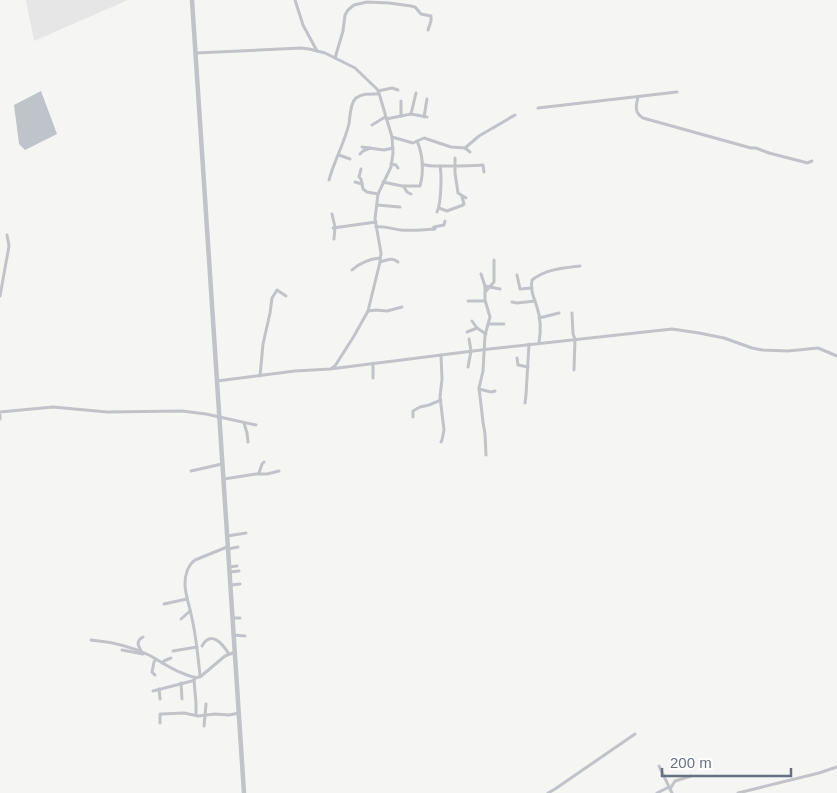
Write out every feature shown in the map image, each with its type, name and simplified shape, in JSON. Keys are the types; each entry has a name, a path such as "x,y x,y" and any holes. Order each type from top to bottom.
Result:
{"street":[{"path":"192,0 228,548 233,635 232,653 239,713 244,793"},
{"path":"295,0 303,25 317,51"},
{"path":"335,58 342,36 345,15 350,8 359,3 389,3 413,6 421,14 431,16 428,30"},
{"path":"195,53 301,48 317,51 355,68 379,92 392,137 391,164 378,194 376,225 380,260 368,311 354,336 330,369"},
{"path":"329,180 333,165 339,155 355,100 364,95 392,88 398,90"},
{"path":"538,108 677,92"},
{"path":"412,114 416,93"},
{"path":"638,96 636,111 643,118 807,163 812,160"},
{"path":"372,125 386,118 412,114 425,117 427,99"},
{"path":"401,101 401,116"},
{"path":"465,148 479,136 516,115"},
{"path":"392,137 410,142 424,138 452,147 465,148 470,152"},
{"path":"383,182 404,186 420,186 422,164 417,141"},
{"path":"362,146 384,150 392,148"},
{"path":"360,154 370,147"},
{"path":"339,155 350,159"},
{"path":"440,166 441,181 438,210 448,211 464,204 464,197 457,190 455,158"},
{"path":"391,164 396,165 398,168"},
{"path":"422,164 455,167 483,165 484,172"},
{"path":"361,169 359,178 362,179 362,187 365,191 378,194"},
{"path":"355,182 362,184"},
{"path":"404,186 407,192 411,194"},
{"path":"377,205 400,207"},
{"path":"332,214 334,239"},
{"path":"334,228 376,225 411,230 433,229 434,227 444,225 445,221"},
{"path":"392,228 397,224"},
{"path":"0,296 9,246 7,235"},
{"path":"352,270 363,262 372,259 394,259 398,262"},
{"path":"485,292 494,284 494,260"},
{"path":"539,343 541,333 532,280 556,269 580,266"},
{"path":"480,274 485,286 485,301 490,317 486,334 480,389 486,455"},
{"path":"517,275 520,290 532,288"},
{"path":"485,286 500,289"},
{"path":"260,376 263,344 272,298 277,290 286,296"},
{"path":"468,301 485,301"},
{"path":"512,302 535,301"},
{"path":"368,311 387,311 402,307"},
{"path":"539,318 559,313"},
{"path":"572,313 575,339 574,370"},
{"path":"472,321 477,328 486,334"},
{"path":"489,324 504,324"},
{"path":"467,332 477,328"},
{"path":"216,381 672,329 724,338 762,350 788,351 818,348 837,356"},
{"path":"468,339 471,351 468,368"},
{"path":"525,403 529,344"},
{"path":"441,355 441,400 444,430 441,442"},
{"path":"517,358 518,365 528,367"},
{"path":"372,378 373,363"},
{"path":"480,389 491,392 495,391"},
{"path":"413,417 414,409 441,400"},
{"path":"0,415 58,407 107,412 182,411 219,416 256,426"},
{"path":"244,422 248,442"},
{"path":"259,474 264,462"},
{"path":"191,472 222,464"},
{"path":"223,479 279,471"},
{"path":"227,536 246,533"},
{"path":"200,677 185,582 190,564 195,560 228,548 238,547"},
{"path":"229,569 237,566"},
{"path":"229,569 239,571"},
{"path":"230,585 240,584"},
{"path":"164,604 188,599"},
{"path":"181,619 190,611"},
{"path":"232,618 240,618"},
{"path":"233,635 245,636"},
{"path":"141,652 137,643 143,637"},
{"path":"202,646 205,640 214,638 232,653"},
{"path":"91,640 120,644 146,654 195,679"},
{"path":"172,651 196,647"},
{"path":"122,650 146,654"},
{"path":"153,691 200,677 225,656 232,653"},
{"path":"162,663 171,658"},
{"path":"154,675 152,672 156,659"},
{"path":"195,679 196,715"},
{"path":"180,684 182,699"},
{"path":"159,689 160,699"},
{"path":"204,726 206,704"},
{"path":"160,723 160,714 229,715 239,713"},
{"path":"548,793 635,734"},
{"path":"659,766 670,790"},
{"path":"738,793 837,767"},
{"path":"657,793 670,790 675,782 691,776"}],"shaded area":[{"path":"26,0 128,0 34,41"},
{"path":"41,91 57,134 25,150 19,144 14,105"}]}
